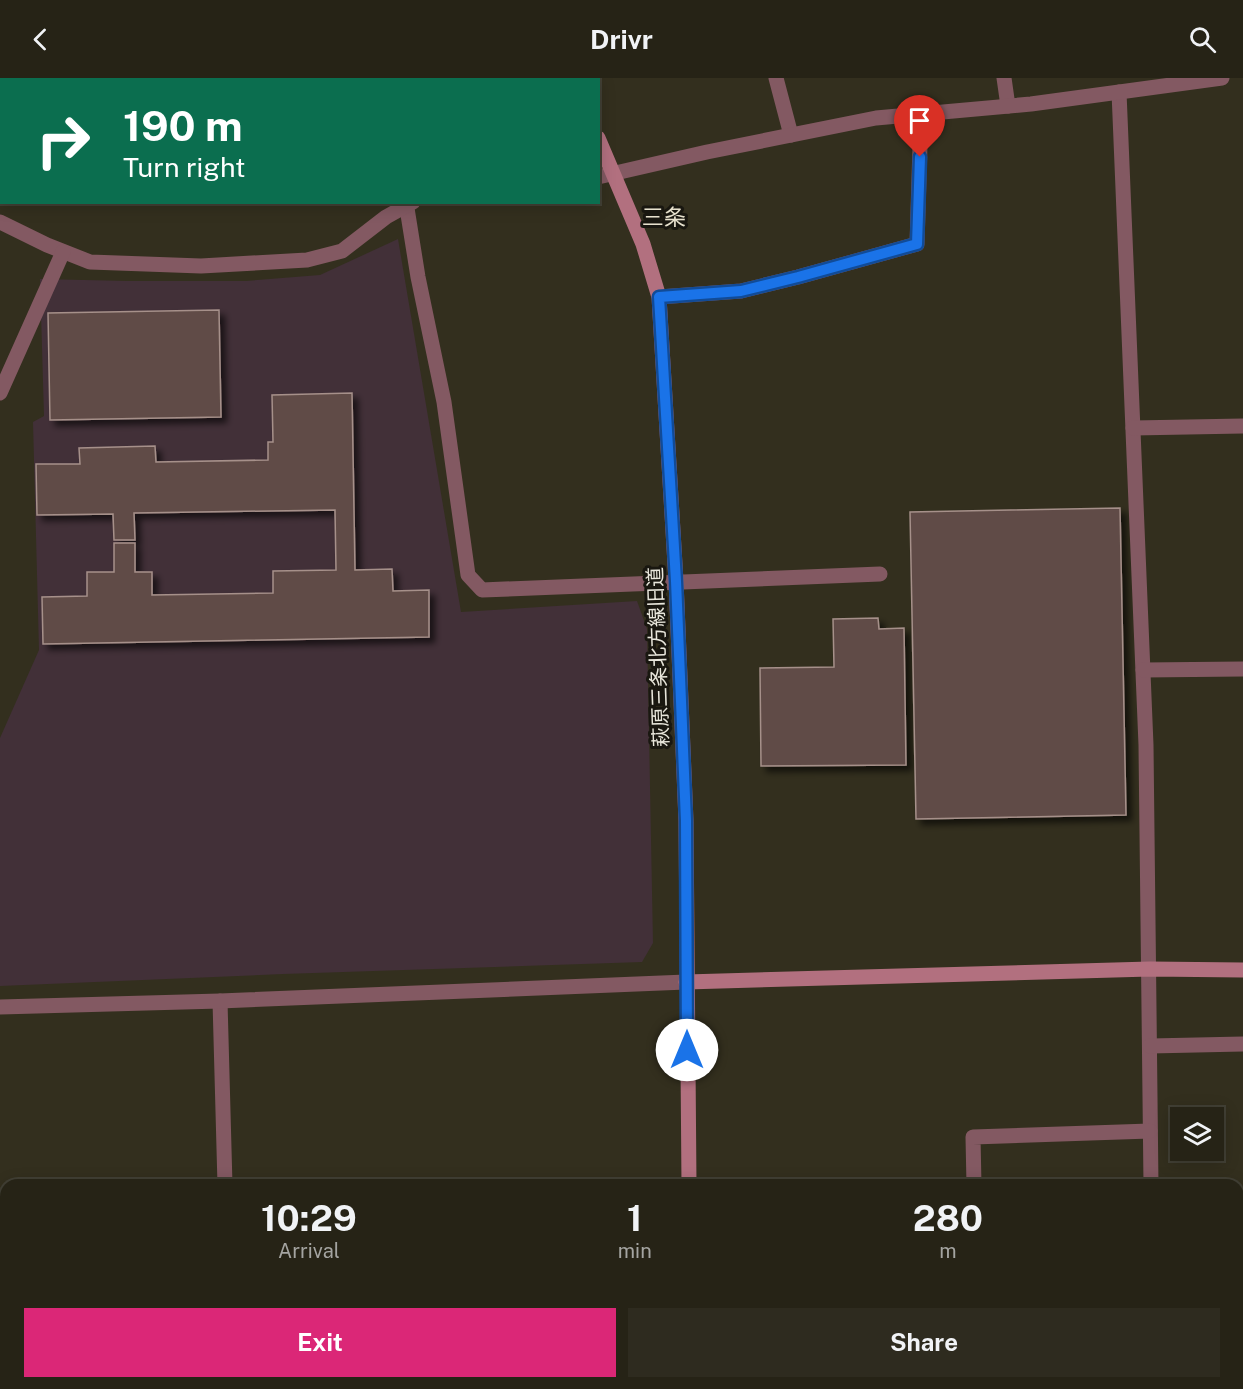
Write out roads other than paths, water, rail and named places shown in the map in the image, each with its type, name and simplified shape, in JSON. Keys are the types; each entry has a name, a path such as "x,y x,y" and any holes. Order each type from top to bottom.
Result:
{"street":[{"path":"776,78 791,135"},
{"path":"1004,78 1008,106"},
{"path":"600,177 707,152 876,118 1008,106 1127,87 1222,78"},
{"path":"1127,87 1132,428 1143,669 1150,969 1151,1179"},
{"path":"659,297 741,291 917,244 921,113"},
{"name":"萩原三条北方線旧道","path":"600,142 643,244 659,297 676,581 686,821 689,1179"},
{"path":"0,222 63,252 90,262 201,266 307,260 342,251 386,217 408,204 418,277 444,402 468,575 482,590 880,574"},
{"path":"0,393 63,252"},
{"path":"1132,428 1243,426"},
{"path":"1143,669 1243,669"},
{"path":"0,1007 220,1001 686,982 1150,969 1243,970"},
{"path":"220,1001 225,1179"},
{"path":"1150,1046 1243,1044"},
{"path":"974,1179 974,1137 1150,1131"}],"district":[{"name":"三条","path":"664,217"}]}
